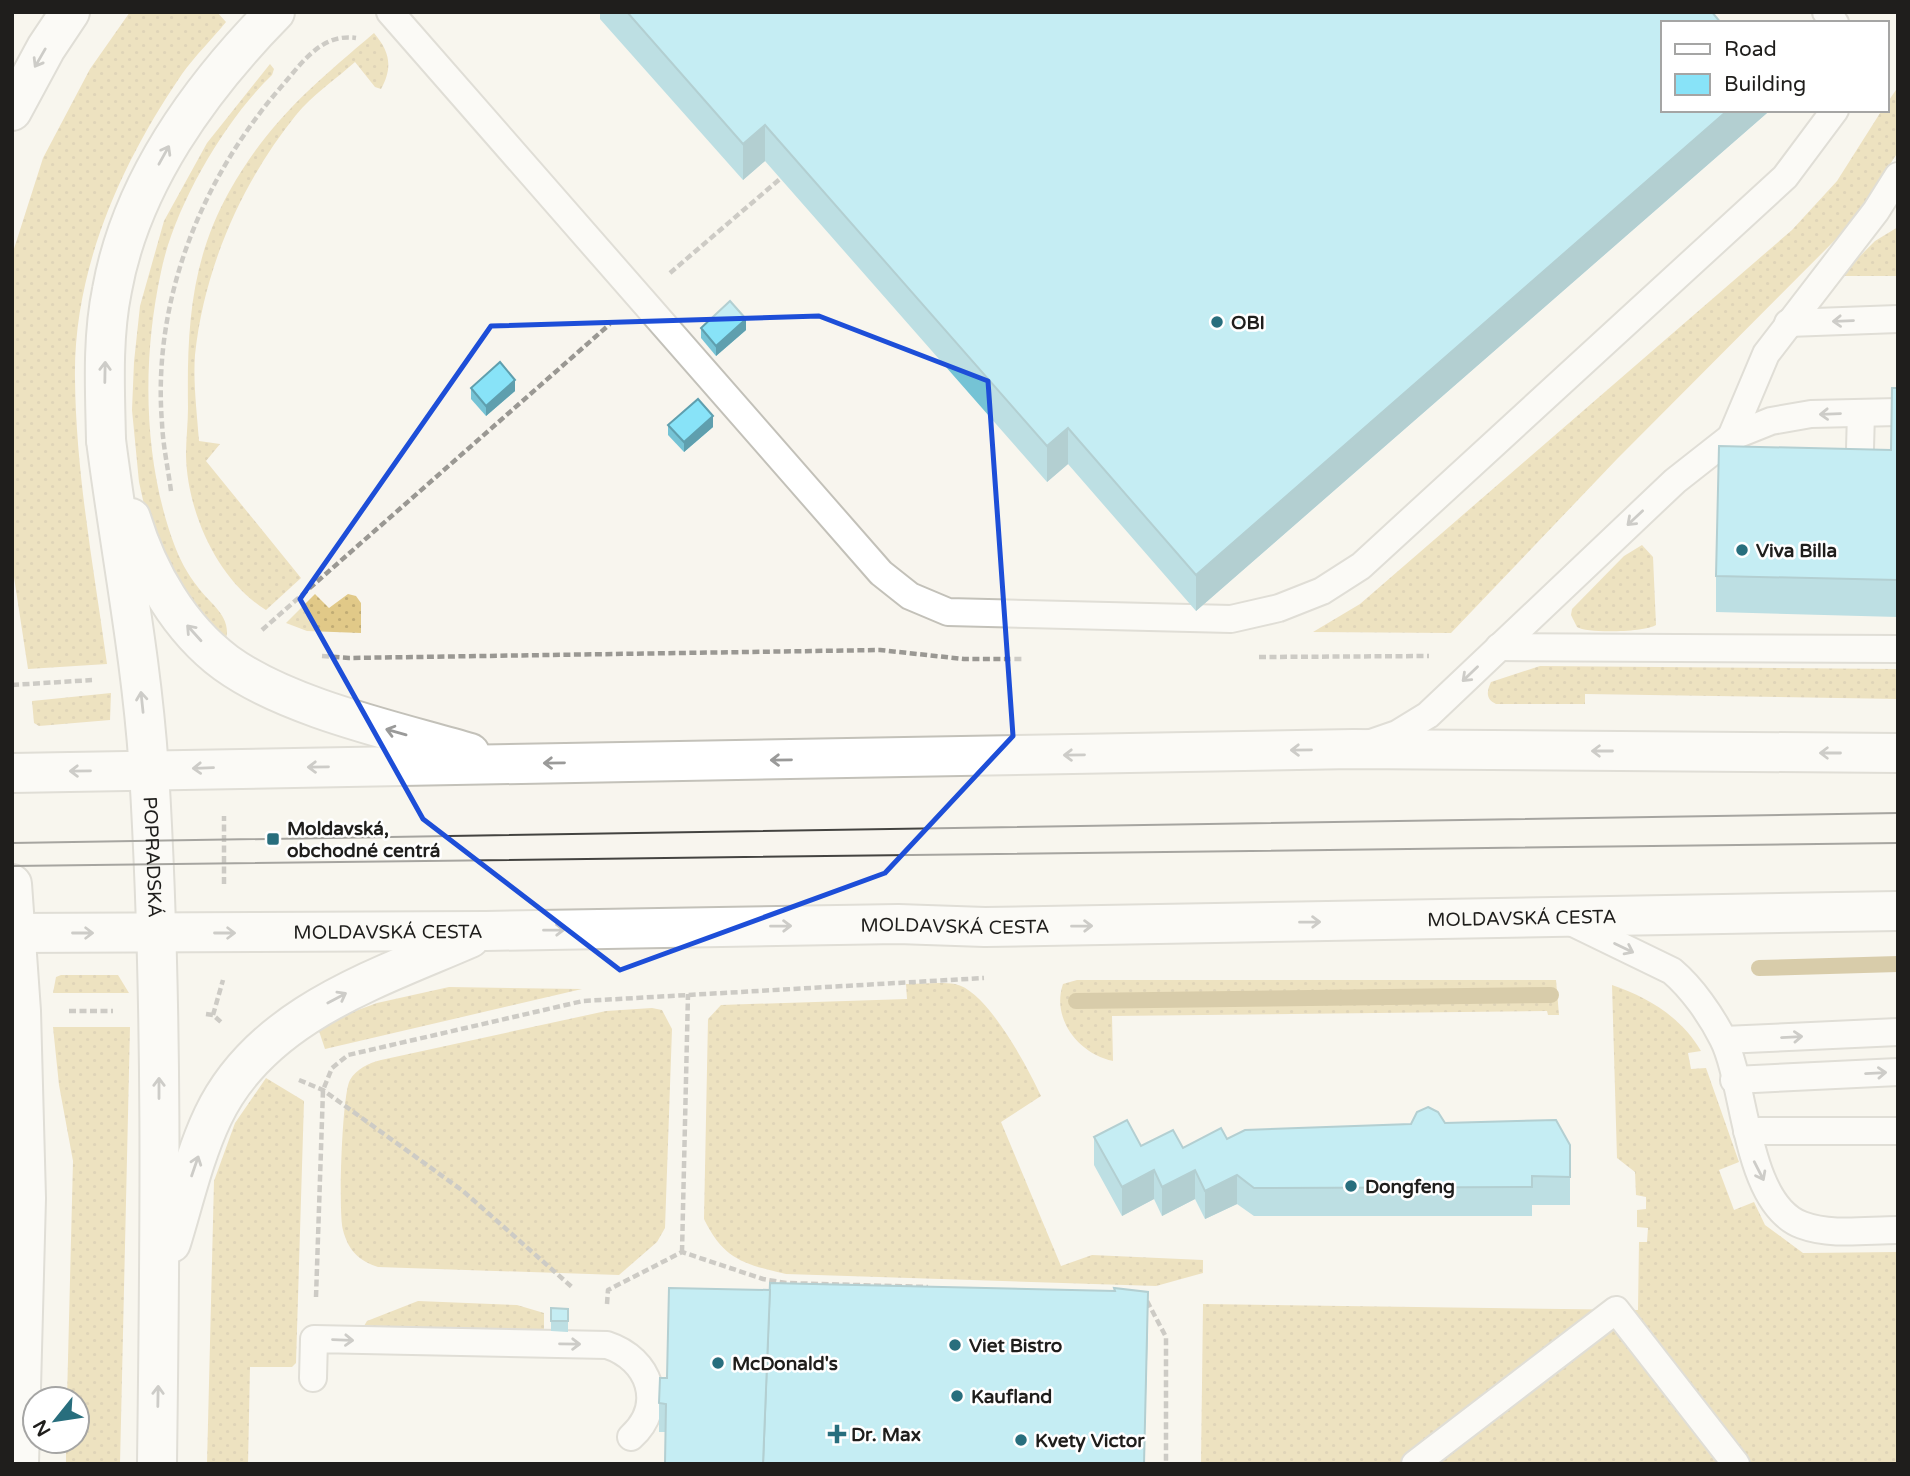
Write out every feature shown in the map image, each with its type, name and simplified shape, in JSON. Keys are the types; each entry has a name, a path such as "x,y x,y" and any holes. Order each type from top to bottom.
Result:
{"street":[{"path":"12,111 69,12"},
{"path":"275,12 223,70 190,115 171,143 136,211 111,290 105,368 106,440 137,539 151,568 181,618 225,662 298,699 375,726 509,764"},
{"name":"POPRADSKÁ","path":"106,440 140,676 149,769 157,933 160,1278 157,1464"},
{"path":"12,773 1353,749 1898,753"},
{"path":"12,884 21,1011 26,1198 19,1464"},
{"name":"MOLDAVSKÁ CESTA","path":"14,933 485,931 1563,918 1898,911"},
{"name":"POPRADSKÁ","path":"160,1278 213,1115 259,1053 286,1028 316,1009 485,931"},
{"path":"12,1150 26,1198"}],"lane":[{"path":"390,12 881,573 910,596 948,612 1231,619 1279,608 1322,591 1361,566 1785,177 1834,112"},
{"path":"1731,437 1751,384 1766,354 1788,323 1887,210 1898,176"},
{"path":"1788,323 1898,319"},
{"path":"1353,749 1397,734 1428,715 1675,481 1731,437 1771,421 1811,414 1898,412"},
{"path":"1859,486 1861,413"},
{"path":"1494,652 1898,649"},
{"path":"1563,918 1672,971 1686,983 1724,1040 1755,1165 1780,1209 1800,1225 1827,1231 1898,1230"},
{"path":"1724,1040 1898,1032"},
{"path":"1734,1080 1898,1072"},
{"path":"1747,1131 1898,1131"},
{"path":"1415,1464 1616,1310 1736,1464"},
{"path":"313,1378 314,1339 607,1345 622,1350 642,1368 651,1393 646,1424 632,1437"}],"path":[{"path":"173,501 162,421 164,345 174,285 188,245 212,186 251,122 322,45 339,36 359,38"},
{"path":"268,639 257,634 781,178"},
{"path":"316,656 349,658 880,650 964,659 1031,659"},
{"path":"1246,657 1494,652"},
{"path":"220,768 225,820 225,933"},
{"path":"316,1298 323,1090 332,1068 348,1055 583,1001 997,977"},
{"path":"688,994 682,1252 763,1279 786,1283 937,1287"},
{"path":"323,1090 463,1191 573,1288"},
{"path":"1144,1292 1166,1337 1166,1464"}],"highlighted area":[{"path":"819,316 988,381 1013,736 885,873 620,970 423,819 300,599 491,326"}],"shaded area":[{"path":"130,12 217,12 226,22 182,74 139,144 105,219 82,298 77,338 76,415 86,522 107,664 28,669 12,564 12,255 43,158 90,69"},
{"path":"374,33 384,47 388,60 387,74 381,89 375,87 355,62 296,115 258,169 228,228 216,259 200,323 195,355 199,441 220,444 206,461 301,578 266,610 233,581 219,563 199,521 192,499 186,455 188,351 194,297 206,244 216,218 244,167 294,105"},
{"path":"270,64 274,69 272,75 219,140 177,220 161,272 151,339 151,444 164,512 184,566 226,623 226,639 183,596 149,527 139,482 132,410 134,362 140,306 164,221 207,143"},
{"path":"1898,87 1898,152 1852,223 1617,459 1451,633 1313,632 1360,604 1792,230 1837,181 1881,112 1889,112 1889,100"},
{"path":"1898,227 1898,276 1840,276 1875,241"},
{"path":"1642,545 1653,557 1656,625 1616,631 1592,631 1577,627 1571,615 1572,609 1624,556"},
{"path":"315,594 329,608 348,594 356,596 361,603 361,633 307,631 286,623"},
{"path":"1540,666 1898,669 1898,699 1585,694 1585,704 1496,704 1490,700 1488,692 1491,682"},
{"path":"111,693 110,720 39,726 34,723 32,701"},
{"path":"118,975 129,993 53,993 56,977"},
{"path":"1077,980 1556,980 1559,1015 1548,1015 1547,1011 1112,1016 1113,1061 1089,1051 1079,1043 1065,1022 1060,997 1063,984"},
{"path":"949,983 967,989 993,1015 1027,1068 1041,1096 1001,1122 1061,1266 1092,1255 1203,1260 1203,1273 1156,1286 786,1274 747,1263 728,1252 704,1219 708,1019 721,1005 907,999 906,984"},
{"path":"1612,985 1663,1010 1684,1028 1701,1051 1688,1053 1691,1069 1706,1068 1739,1162 1719,1170 1734,1210 1754,1202 1765,1225 1803,1253 1898,1252 1898,1464 1201,1464 1203,1304 1638,1310 1639,1242 1647,1242 1648,1228 1637,1227 1637,1210 1646,1209 1646,1197 1636,1195 1635,1172 1617,1158"},
{"path":"449,987 582,989 325,1049 319,1031 347,1014 377,1003"},
{"path":"652,1008 662,1010 672,1029 665,1228 657,1242 619,1275 378,1267 365,1262 351,1249 343,1230 342,1154 347,1090 350,1080 359,1070 381,1060 606,1011"},
{"path":"53,1027 130,1027 120,1464 66,1464 66,1455 91,1455 91,1385 67,1385 73,1161 59,1085"},
{"path":"266,1078 304,1101 296,1363 292,1367 250,1367 248,1464 207,1464 214,1181 235,1123"},
{"path":"418,1301 517,1305 544,1313 544,1332 364,1326 367,1321"}],"building":[{"name":"OBI","path":"627,12 1712,12 1719,21 1661,21 1661,112 1726,112 1196,575 1068,428 1047,446 765,125 743,144"},
{"path":"730,301 746,319 716,346 701,328"},
{"path":"500,362 515,380 486,406 471,388"},
{"path":"1892,388 1898,388 1898,580 1716,576 1719,446 1891,450"},
{"path":"698,399 713,416 684,442 668,425"},
{"path":"1428,1107 1438,1112 1445,1123 1556,1120 1570,1145 1570,1177 1532,1176 1532,1187 1254,1188 1237,1175 1205,1191 1195,1170 1162,1187 1154,1170 1122,1187 1094,1137 1127,1120 1141,1146 1173,1130 1183,1148 1221,1128 1227,1139 1245,1130 1411,1124 1417,1112"},
{"name":"Kaufland","path":"770,1283 1115,1291 1114,1288 1148,1292 1144,1464 763,1464"},
{"name":"McDonald's","path":"669,1288 770,1290 763,1464 665,1464 666,1404 659,1403 660,1378 667,1378"},
{"path":"551,1308 568,1309 568,1321 551,1321"}],"waterway":[{"path":"1759,968 1898,964"},
{"path":"1076,1001 1551,995"}],"tram line":[{"path":"12,843 1898,813"},
{"path":"12,866 1898,843"}],"place":[{"name":"OBI","path":"1217,322"},
{"name":"Viva Billa","path":"1742,550"},
{"name":"Moldavská, obchodné centrá","path":"273,839"},
{"name":"Dongfeng","path":"1351,1186"},
{"name":"Viet Bistro","path":"955,1345"},
{"name":"McDonald's","path":"718,1363"},
{"name":"Kaufland","path":"957,1396"},
{"name":"Dr. Max","path":"837,1434"},
{"name":"Kvety Victor","path":"1021,1440"}]}
